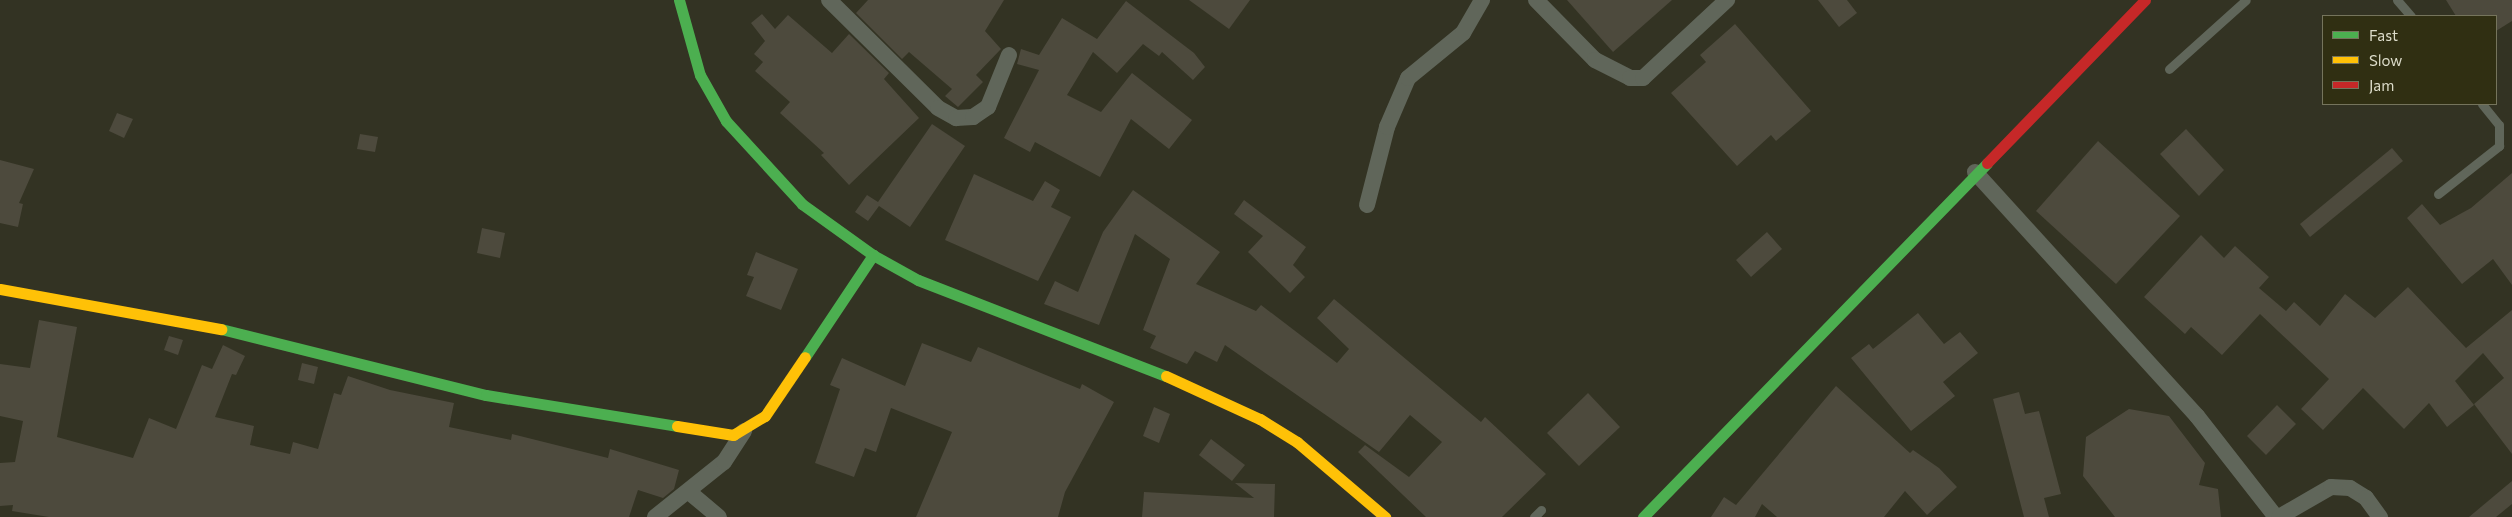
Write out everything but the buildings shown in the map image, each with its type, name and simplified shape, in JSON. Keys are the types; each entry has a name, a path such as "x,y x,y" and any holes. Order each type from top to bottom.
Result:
{"street":[{"path":"679,0 700,75 726,121 802,204 873,255 918,280 1163,375 1260,419 1312,454 1385,517"},
{"path":"829,0 938,108 956,118 973,117 988,107 1009,55"},
{"path":"1367,205 1387,127 1408,78 1463,33 1482,0"},
{"path":"1536,0 1595,60 1630,78 1643,78 1727,0"},
{"path":"1643,517 1975,172 2145,0"},
{"path":"1975,172 2197,416 2277,517 2331,487 2350,488 2366,498 2380,517"},
{"path":"0,289 215,327 486,395 733,435 744,431 765,416 873,255"},
{"path":"655,517 689,492 724,462 744,431"},
{"path":"689,492 719,517"}],"lane":[{"path":"2169,69 2246,0"},
{"path":"2397,0 2410,15"},
{"path":"2438,194 2499,146 2499,125 2483,105"}],"traffic: fast":[{"path":"679,0 700,75 726,121 802,204 873,255 918,280 1166,376"},
{"path":"1643,517 1987,163"},
{"path":"805,357 873,255"},
{"path":"221,329 486,395 677,426"}],"traffic: slow":[{"path":"0,289 221,329"},
{"path":"677,426 733,435 765,416 805,357"},
{"path":"1166,376 1260,419 1297,442 1385,517"}],"traffic: jam":[{"path":"1987,163 2145,0"}]}
